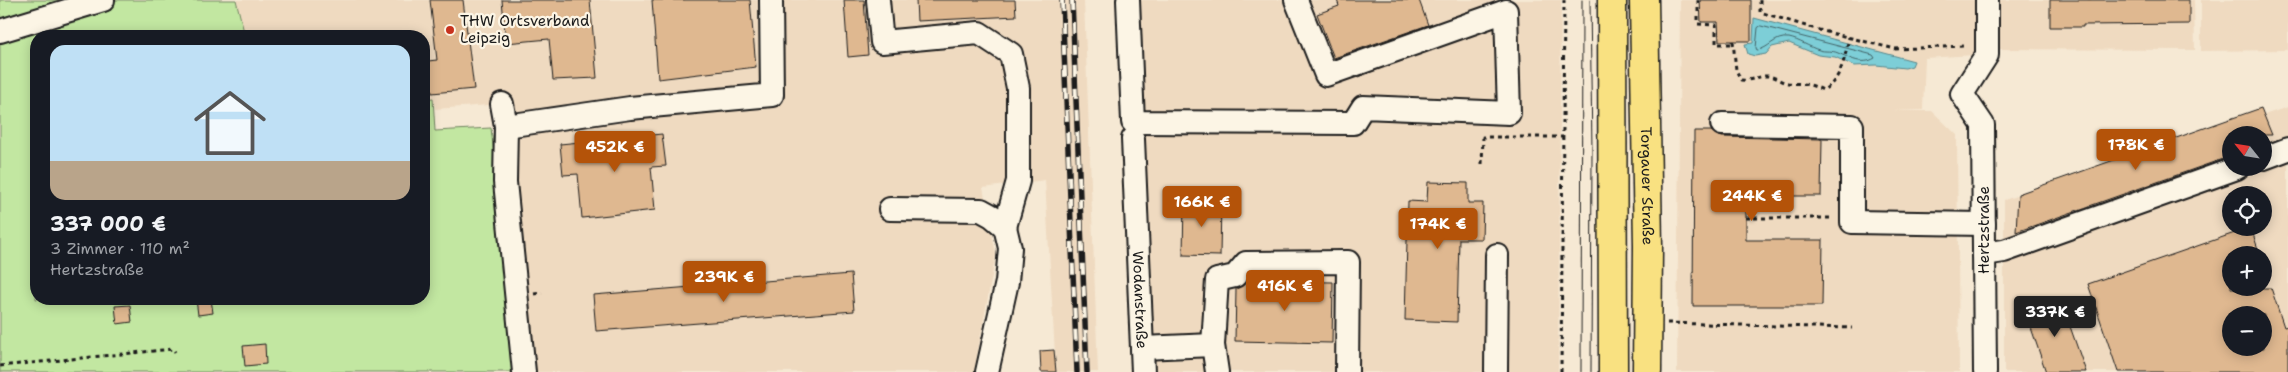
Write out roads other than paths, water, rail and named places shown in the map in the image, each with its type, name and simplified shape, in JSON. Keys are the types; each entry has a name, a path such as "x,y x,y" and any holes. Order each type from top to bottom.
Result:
{"main road":[{"path":"1612,0 1613,372"},
{"name":"Torgauer Straße","path":"1644,0 1648,246 1647,372"}],"street":[{"path":"0,31 102,0"},
{"path":"506,126 630,108 772,94 771,0"},
{"path":"878,0 882,42 979,33 1011,54 1018,88 1018,181 1005,227 1010,248 1007,282 987,372"},
{"path":"1128,0 1133,122 1352,123 1363,107 1509,113 1506,11 1326,74 1296,0"},
{"name":"Hertzstraße","path":"1985,372 1983,124 1962,94 1987,55 1987,0"},
{"path":"502,104 506,126 505,182 524,372"},
{"path":"1722,124 1852,126 1852,222 1984,224"},
{"name":"Wodanstraße","path":"1133,139 1143,372"},
{"path":"2272,155 2288,150"},
{"path":"1984,254 2004,251 2222,173"},
{"path":"890,209 981,210 1005,227"},
{"path":"1496,372 1497,255"},
{"path":"1217,372 1213,345 1217,280 1235,276 1246,263 1348,262 1347,372"},
{"path":"1142,348 1213,345"}],"water":[{"path":"1754,18 1914,61 1912,66 1905,68 1876,65 1854,66 1835,57 1818,55 1789,43 1772,47 1766,54 1755,56 1748,54 1745,44 1753,43"}],"tram line":[{"path":"1581,372 1582,0"},
{"path":"1590,0 1592,151 1591,372"}],"railway":[{"path":"1062,0 1077,372"},
{"path":"1072,0 1087,372"}],"place":[{"name":"THW Ortsverband Leipzig","path":"450,30"}]}
